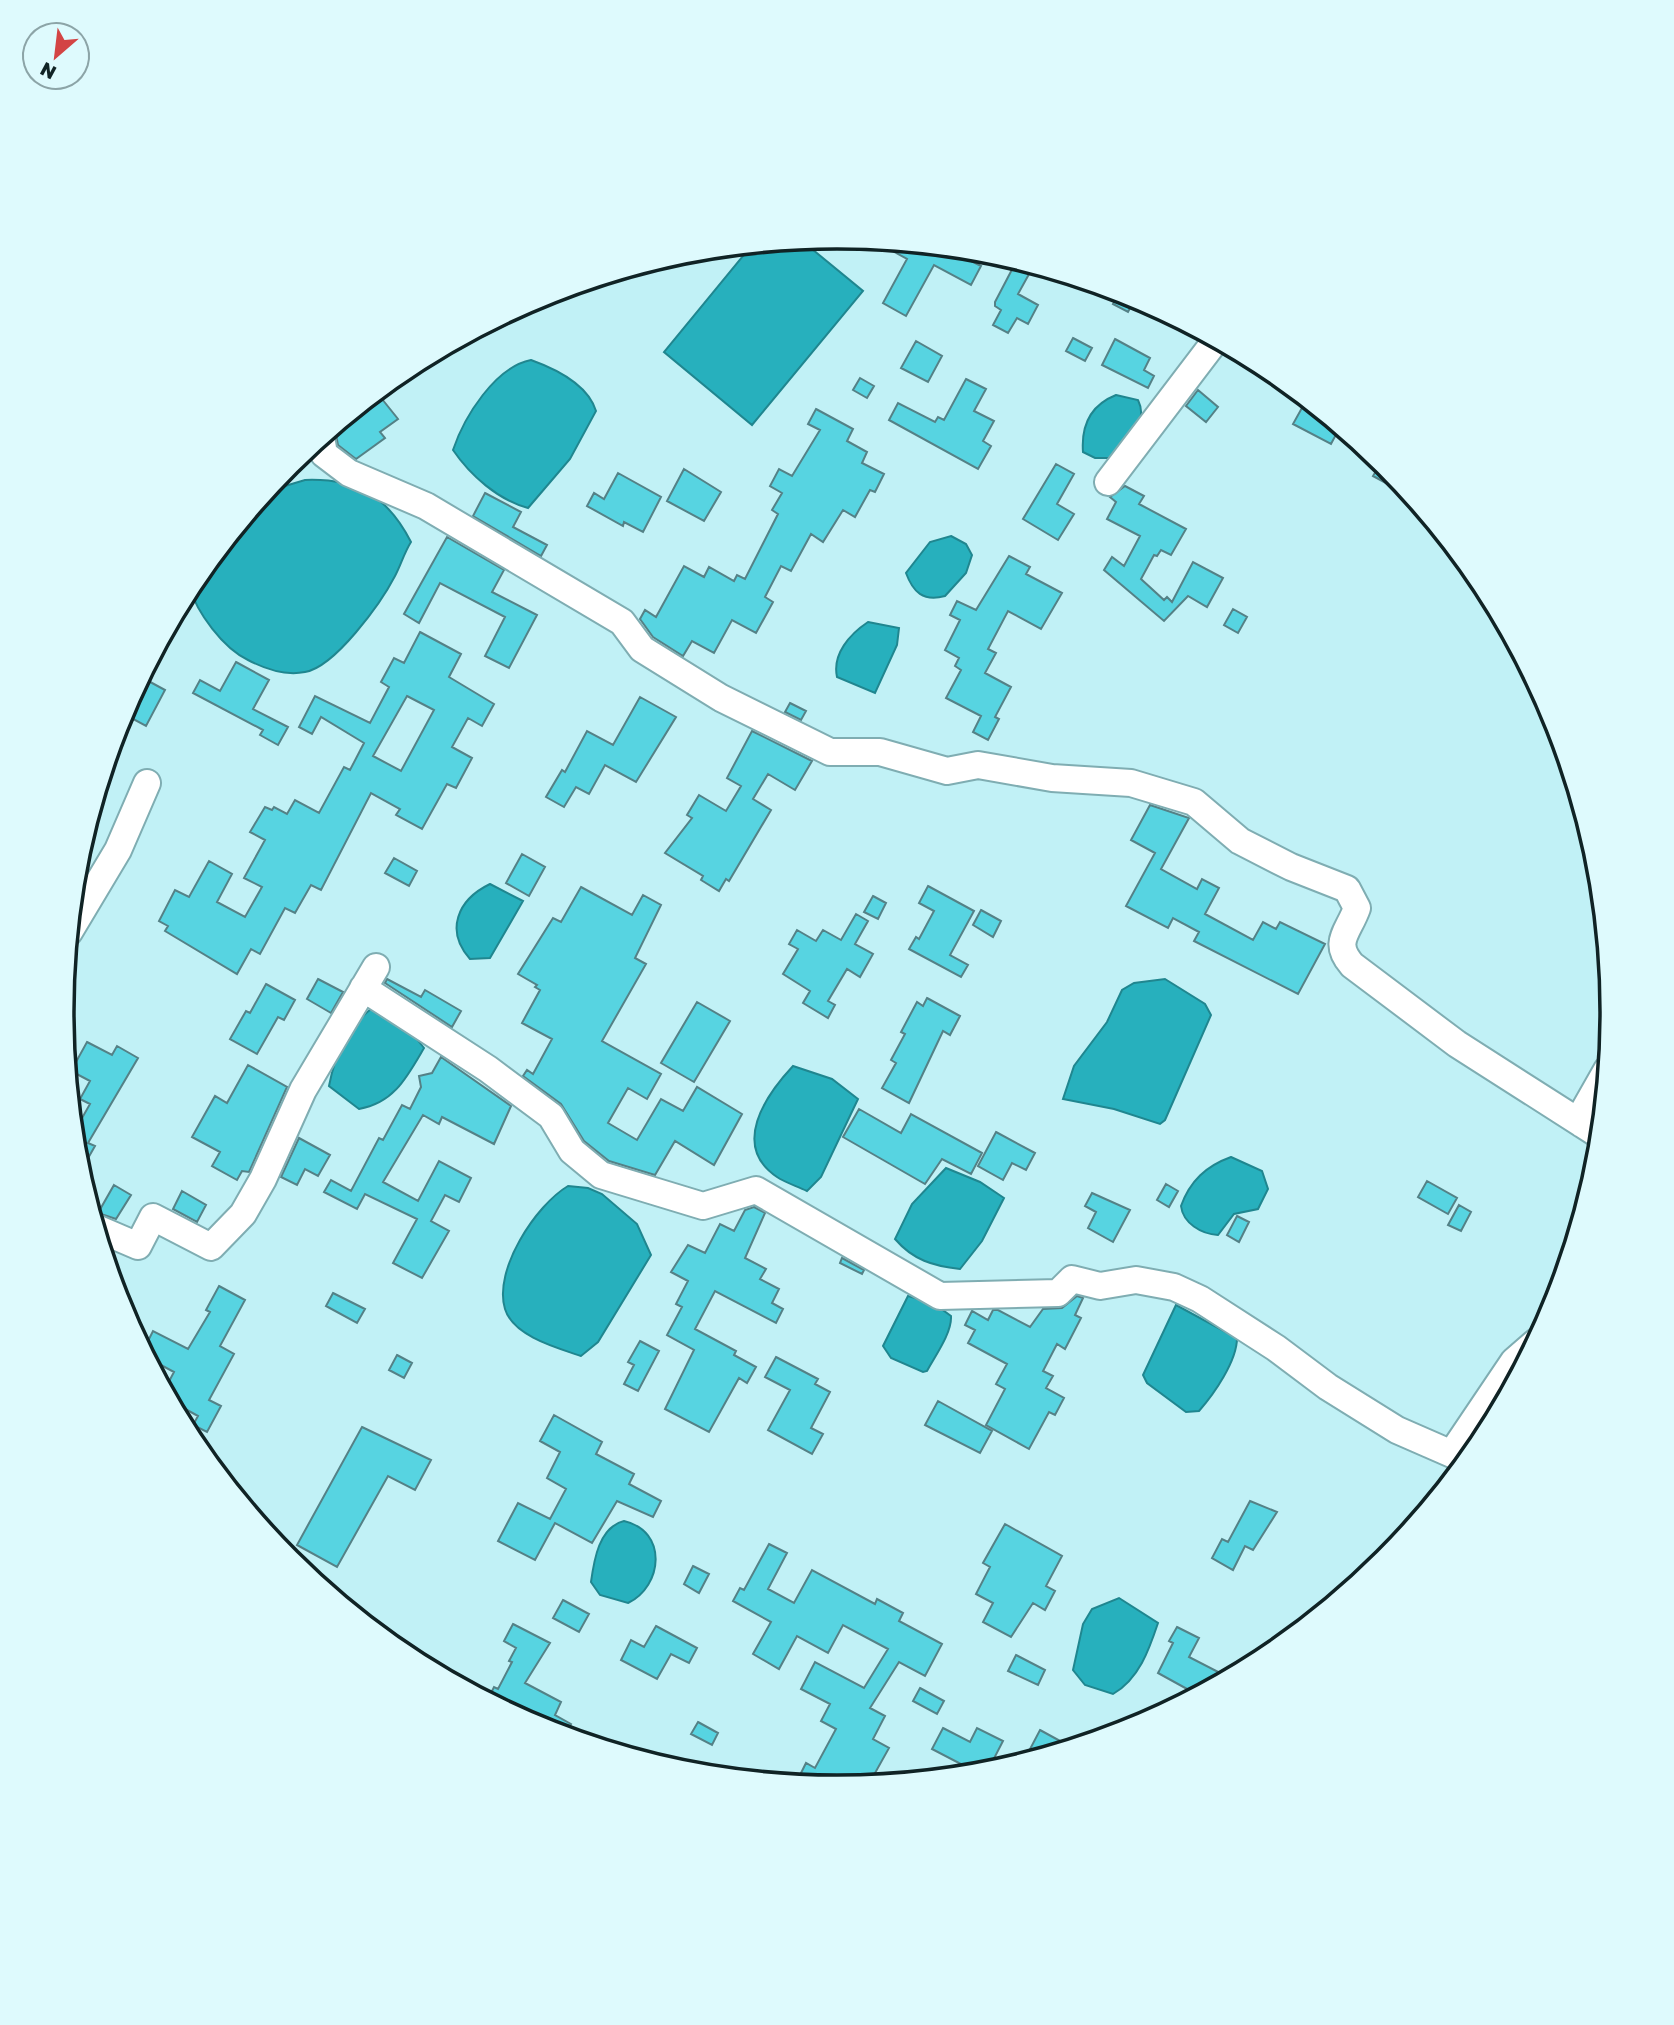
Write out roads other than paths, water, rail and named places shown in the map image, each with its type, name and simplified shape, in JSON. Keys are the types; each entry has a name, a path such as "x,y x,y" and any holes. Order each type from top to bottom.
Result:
{"street":[{"path":"1108,482 1211,347"},
{"path":"323,448 324,454 349,473 426,506 622,622 642,649 722,698 830,752 880,752 947,771 978,765 1052,778 1132,783 1194,802 1240,841 1291,867 1347,889 1357,908 1340,942 1342,954 1352,965 1457,1044 1591,1130"},
{"path":"80,914 118,850 147,783"},
{"path":"107,1233 138,1246 153,1217 211,1247 243,1214 303,1090 369,977 551,1116 572,1152 601,1175 704,1206 756,1190 940,1296 1058,1293 1072,1279 1100,1286 1136,1280 1174,1287 1211,1306 1276,1348 1328,1387 1397,1430 1458,1456"},
{"path":"1591,1130 1582,1114 1596,1089"},
{"path":"1469,1442 1518,1358"}],"water":[{"path":"813,250 863,291 752,425 664,352 743,255"},
{"path":"531,360 551,368 579,386 596,411 570,459 528,508 496,493 468,468 453,450 473,409 493,383 505,372"},
{"path":"1116,395 1138,400 1141,417 1134,432 1109,458 1095,458 1083,452 1086,425 1100,404"},
{"path":"305,480 324,480 356,487 369,493 392,513 411,542 395,576 356,632 330,659 305,672 275,671 248,660 229,647 212,629 195,600 231,548 285,486"},
{"path":"951,536 966,544 972,555 966,573 945,596 931,598 920,594 906,573 930,542"},
{"path":"868,622 899,628 897,645 875,693 837,677 836,669 844,645"},
{"path":"490,884 523,901 490,958 470,959 458,938 458,917 469,899"},
{"path":"1165,979 1205,1004 1211,1015 1165,1120 1160,1124 1114,1109 1063,1099 1074,1066 1107,1022 1122,990 1134,983"},
{"path":"371,1009 405,1024 424,1048 405,1078 390,1095 371,1106 359,1109 329,1086 343,1043 355,1025"},
{"path":"793,1066 832,1079 858,1099 821,1177 807,1191 780,1179 763,1165 756,1151 754,1136 764,1106"},
{"path":"1231,1157 1262,1171 1268,1189 1258,1209 1234,1214 1218,1235 1205,1232 1185,1218 1181,1206 1189,1189 1200,1176"},
{"path":"946,1168 980,1182 1004,1198 982,1241 960,1269 924,1261 895,1239 912,1204"},
{"path":"568,1186 588,1188 602,1194 637,1224 651,1255 598,1342 581,1356 537,1340 517,1327 505,1309 503,1293 505,1276 520,1240 543,1208"},
{"path":"908,1296 933,1303 951,1316 949,1330 942,1344 927,1371 923,1372 891,1358 883,1346"},
{"path":"1176,1305 1237,1338 1229,1367 1199,1411 1186,1412 1147,1383 1143,1375"},
{"path":"624,1521 638,1527 648,1536 656,1559 648,1584 640,1595 628,1603 600,1595 591,1582 596,1555 603,1537 616,1524"},
{"path":"1119,1598 1158,1623 1147,1653 1136,1672 1113,1694 1085,1685 1073,1670 1083,1624 1092,1609"}]}
